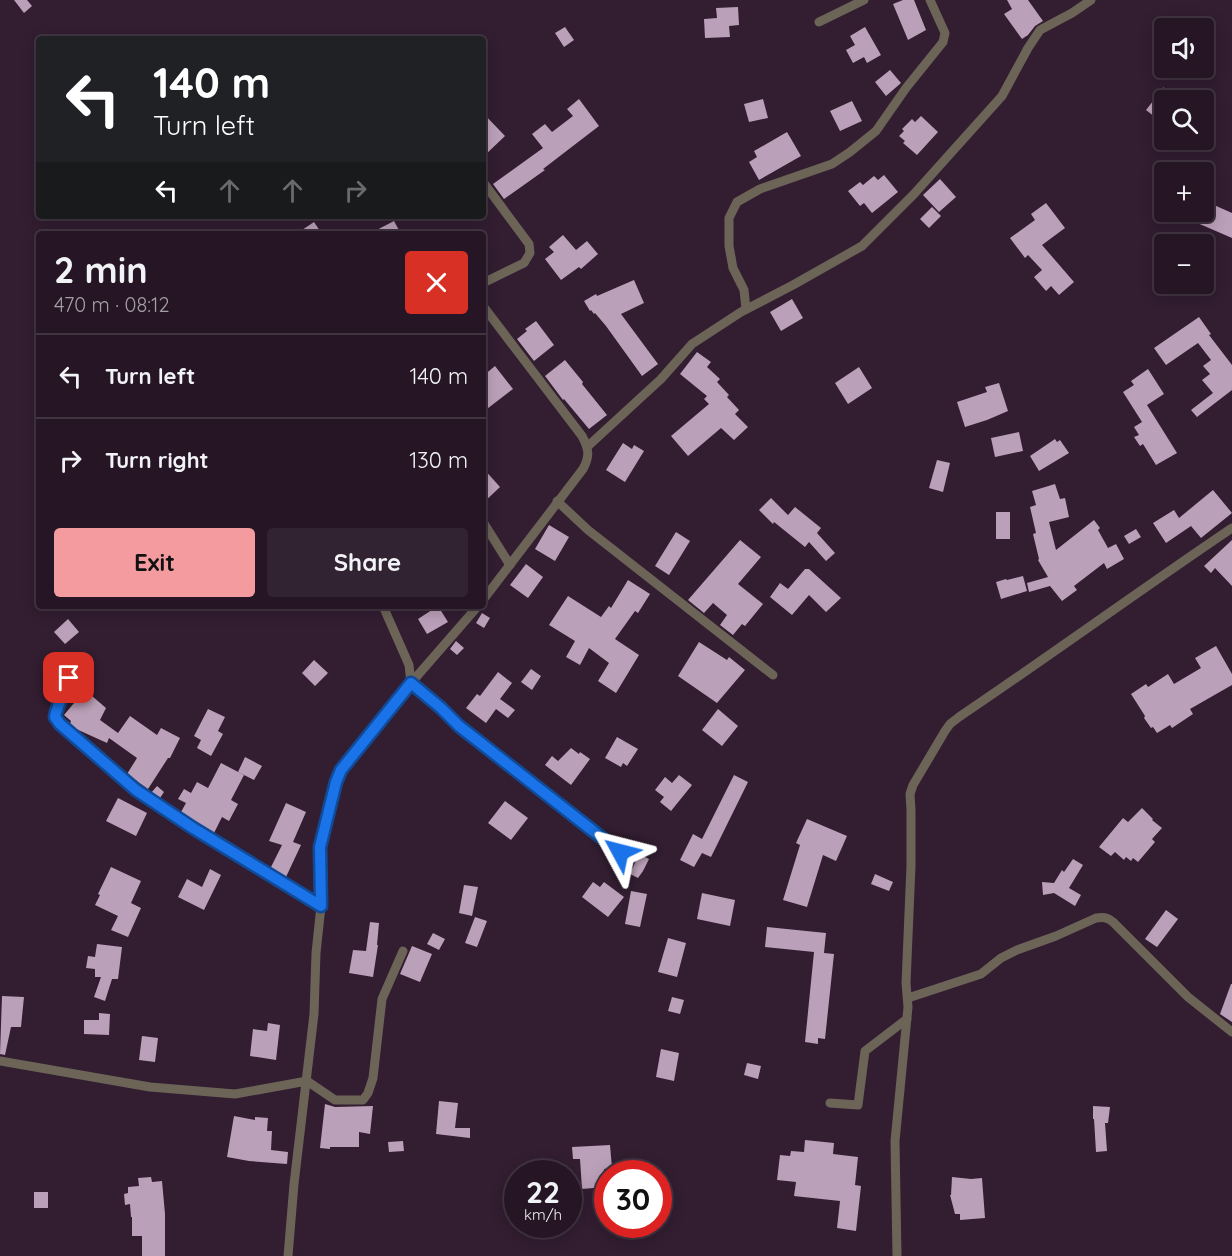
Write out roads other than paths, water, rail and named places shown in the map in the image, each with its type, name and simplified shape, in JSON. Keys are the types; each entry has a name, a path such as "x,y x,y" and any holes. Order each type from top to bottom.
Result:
{"street":[{"path":"819,22 864,0"},
{"path":"746,309 744,290 733,268 729,246 729,218 737,202 760,189 832,164 876,131 906,88 943,42 945,33 930,0"},
{"path":"587,447 661,379 692,344 746,309 862,246 914,194 1002,96 1040,30 1091,0"},
{"path":"486,186 529,244 530,253 524,262 486,281"},
{"path":"486,310 582,436 589,453 583,469 486,596"},
{"path":"558,501 588,530 773,675"},
{"path":"486,527 510,565"},
{"path":"897,1256 895,1141 907,1018 906,983 911,866 910,794 913,785 950,724 1232,528"},
{"path":"384,609 409,665 411,683 459,726 620,852"},
{"path":"288,1256 314,1014 316,953 321,906 320,847 336,782 341,770 411,683 475,609"},
{"path":"69,678 55,717 60,724 136,790 193,828 321,906"},
{"path":"908,998 981,974 1001,958 1017,950 1102,917 1113,922 1188,997 1232,1032"},
{"path":"0,1061 150,1087 235,1094 307,1081 335,1100 365,1098 373,1078 382,999 403,951"},
{"path":"830,1102 858,1105 865,1051 907,1018"}]}
